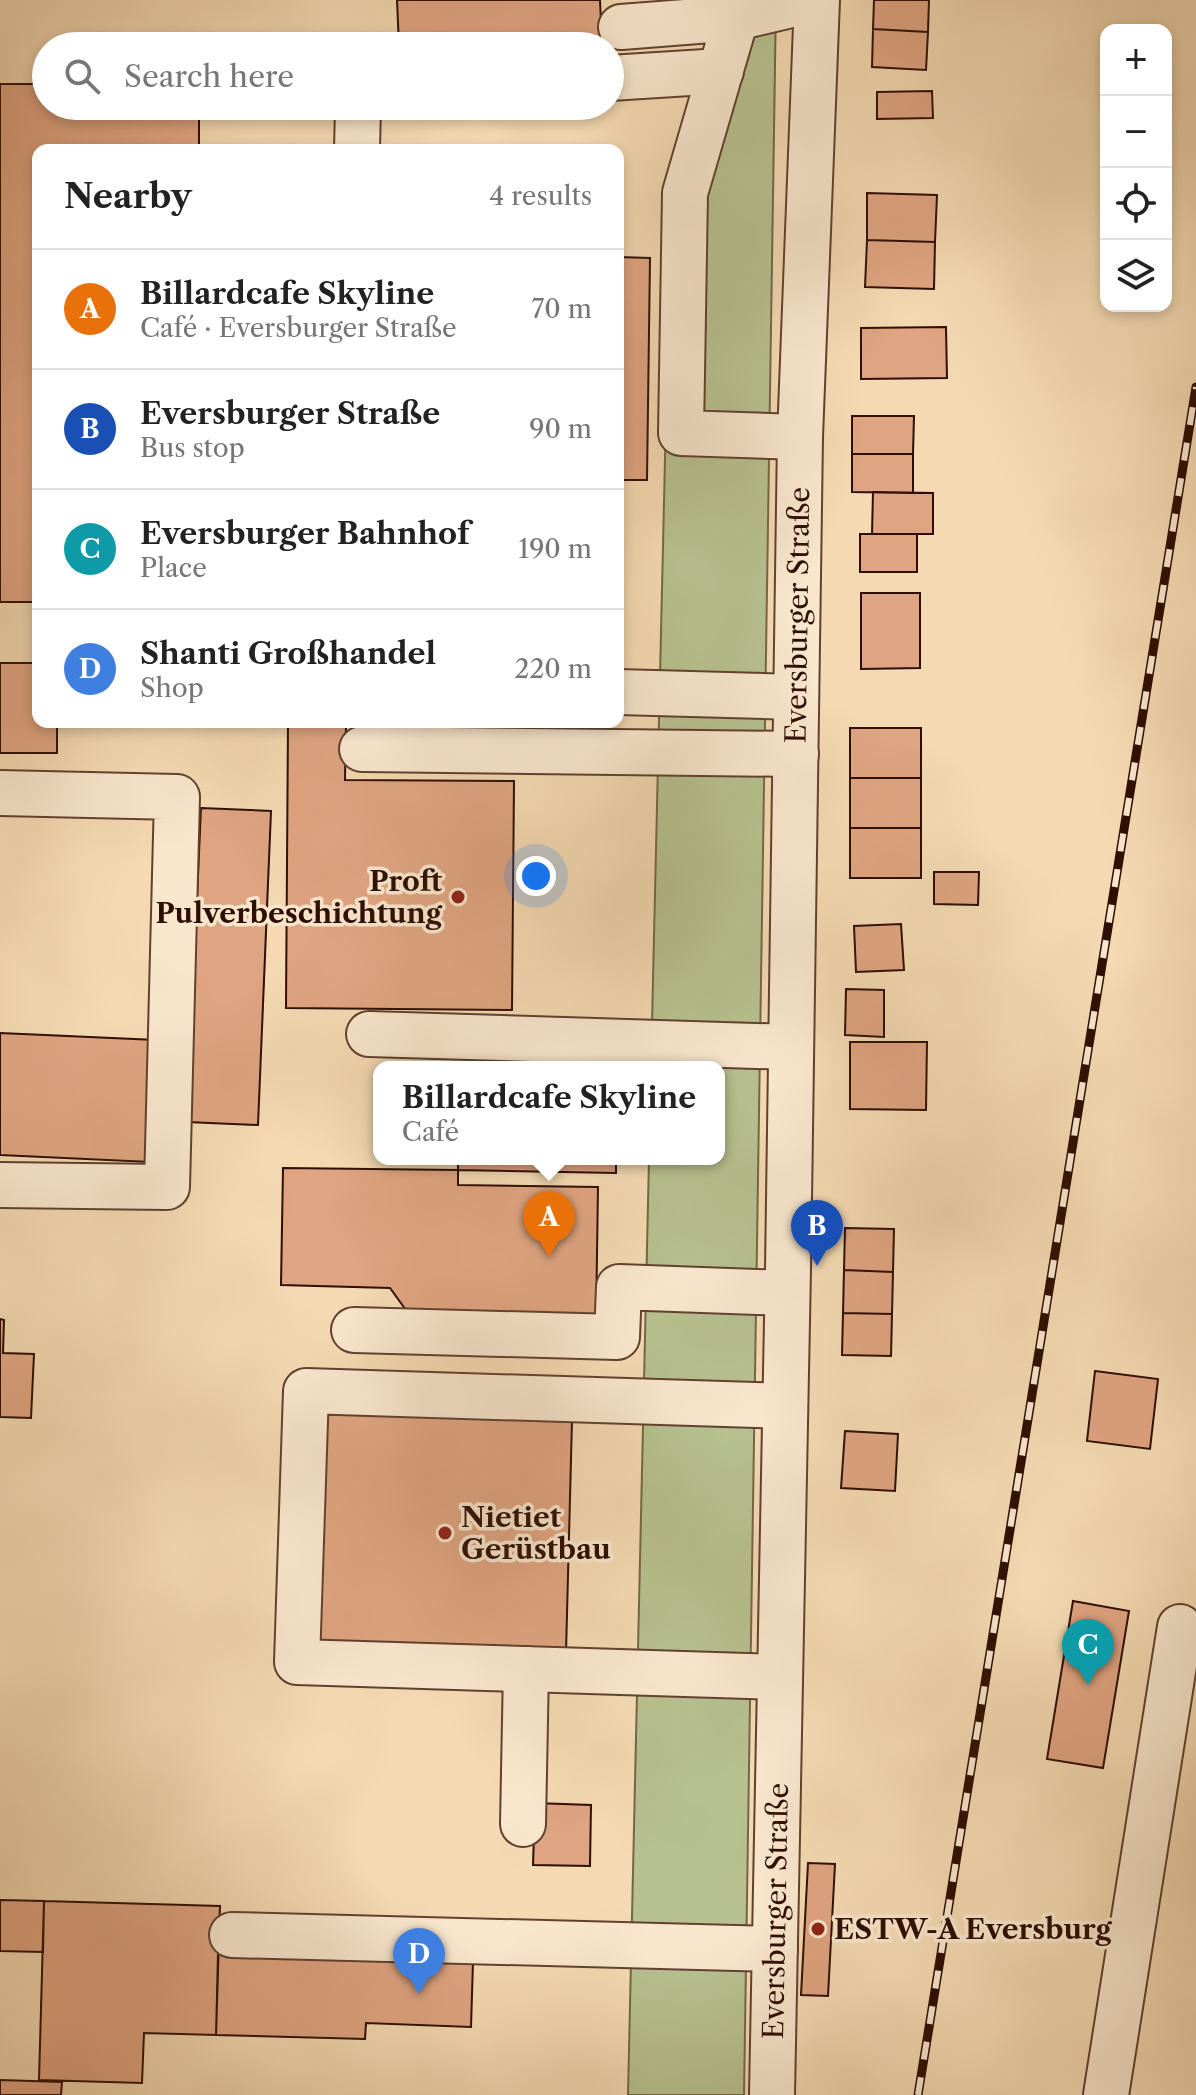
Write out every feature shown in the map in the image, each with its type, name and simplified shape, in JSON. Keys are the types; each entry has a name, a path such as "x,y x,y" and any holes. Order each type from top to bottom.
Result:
{"street":[{"path":"621,27 736,18 815,0"},
{"name":"Eversburger Straße","path":"772,2095 800,437 815,0"},
{"path":"736,18 685,193 681,433 800,437"},
{"path":"624,77 721,71"},
{"path":"357,144 358,120"},
{"path":"624,692 796,697"},
{"path":"362,749 796,754"},
{"path":"0,793 177,797 167,1187 0,1185"},
{"path":"369,1034 791,1047"},
{"path":"354,1330 617,1337 619,1287 787,1293"},
{"path":"780,1677 297,1662 306,1391 785,1406"},
{"path":"1106,2095 1180,1627"},
{"path":"523,1824 526,1669"},
{"path":"232,1935 775,1949"}],"green space":[{"path":"776,0 744,2095 628,2095 649,1165 725,1165 725,1061 651,1061 671,198 720,19"}],"building":[{"path":"397,0 600,0 601,32 398,32"},
{"path":"874,0 929,0 928,32 873,29"},
{"path":"873,29 928,32 926,70 872,67"},
{"path":"0,84 32,84 32,120 199,120 199,144 32,144 32,602 0,602"},
{"path":"932,91 933,118 877,119 877,92"},
{"path":"867,193 937,195 935,242 867,240"},
{"path":"867,240 935,242 934,289 865,287"},
{"path":"624,257 650,258 647,480 624,480"},
{"path":"946,327 947,378 861,379 861,328"},
{"path":"852,416 914,416 913,454 852,454"},
{"path":"852,454 913,454 913,493 852,492"},
{"path":"873,492 933,493 933,534 872,534"},
{"path":"860,534 917,534 917,572 860,572"},
{"path":"861,593 920,593 920,668 861,669"},
{"path":"0,663 32,663 32,728 57,728 57,753 0,753"},
{"path":"288,728 346,728 345,780 514,781 512,1010 286,1008"},
{"path":"850,728 921,728 921,778 850,778"},
{"path":"850,778 921,778 921,828 850,828"},
{"path":"201,808 271,811 258,1125 187,1122"},
{"path":"850,828 921,828 921,878 850,878"},
{"path":"934,872 979,872 978,905 934,904"},
{"path":"901,924 904,970 856,972 854,926"},
{"path":"846,989 884,990 884,1037 845,1035"},
{"path":"0,1033 156,1040 150,1162 0,1155"},
{"path":"850,1042 927,1042 926,1110 850,1109"},
{"path":"458,1165 616,1165 616,1173 458,1170"},
{"path":"283,1168 458,1170 458,1185 598,1187 596,1321 411,1317 390,1288 281,1285"},
{"path":"845,1228 894,1229 893,1272 844,1270"},
{"path":"844,1270 893,1272 892,1314 843,1313"},
{"path":"843,1313 892,1314 891,1356 842,1355"},
{"path":"0,1319 4,1320 3,1353 34,1354 31,1418 0,1417"},
{"path":"1095,1371 1158,1379 1150,1449 1087,1441"},
{"name":"Nietiet Gerüstbau","path":"325,1412 572,1420 566,1653 318,1646"},
{"path":"845,1431 898,1434 895,1491 841,1488"},
{"path":"1073,1601 1129,1611 1103,1768 1047,1759"},
{"path":"535,1803 591,1805 590,1866 533,1865"},
{"name":"ESTW-A Eversburg","path":"808,1863 835,1864 828,1996 801,1995"},
{"path":"0,1900 44,1901 43,1952 0,1951"},
{"path":"44,1901 220,1906 216,2035 144,2033 142,2083 39,2080"},
{"path":"218,1954 473,1962 471,2027 366,2023 365,2039 216,2035"},
{"path":"0,2080 62,2082 61,2095 0,2095"}],"railway":[{"path":"918,2095 1196,387"}],"place":[{"name":"Proft Pulverbeschichtung","path":"458,897"},
{"name":"Billardcafe Skyline","path":"549,1257"},
{"name":"Eversburger Straße","path":"817,1266"},
{"name":"Nietiet Gerüstbau","path":"445,1533"},
{"name":"Eversburger Bahnhof","path":"1088,1685"},
{"name":"ESTW-A Eversburg","path":"818,1929"},
{"name":"Shanti Großhandel","path":"419,1994"}]}
